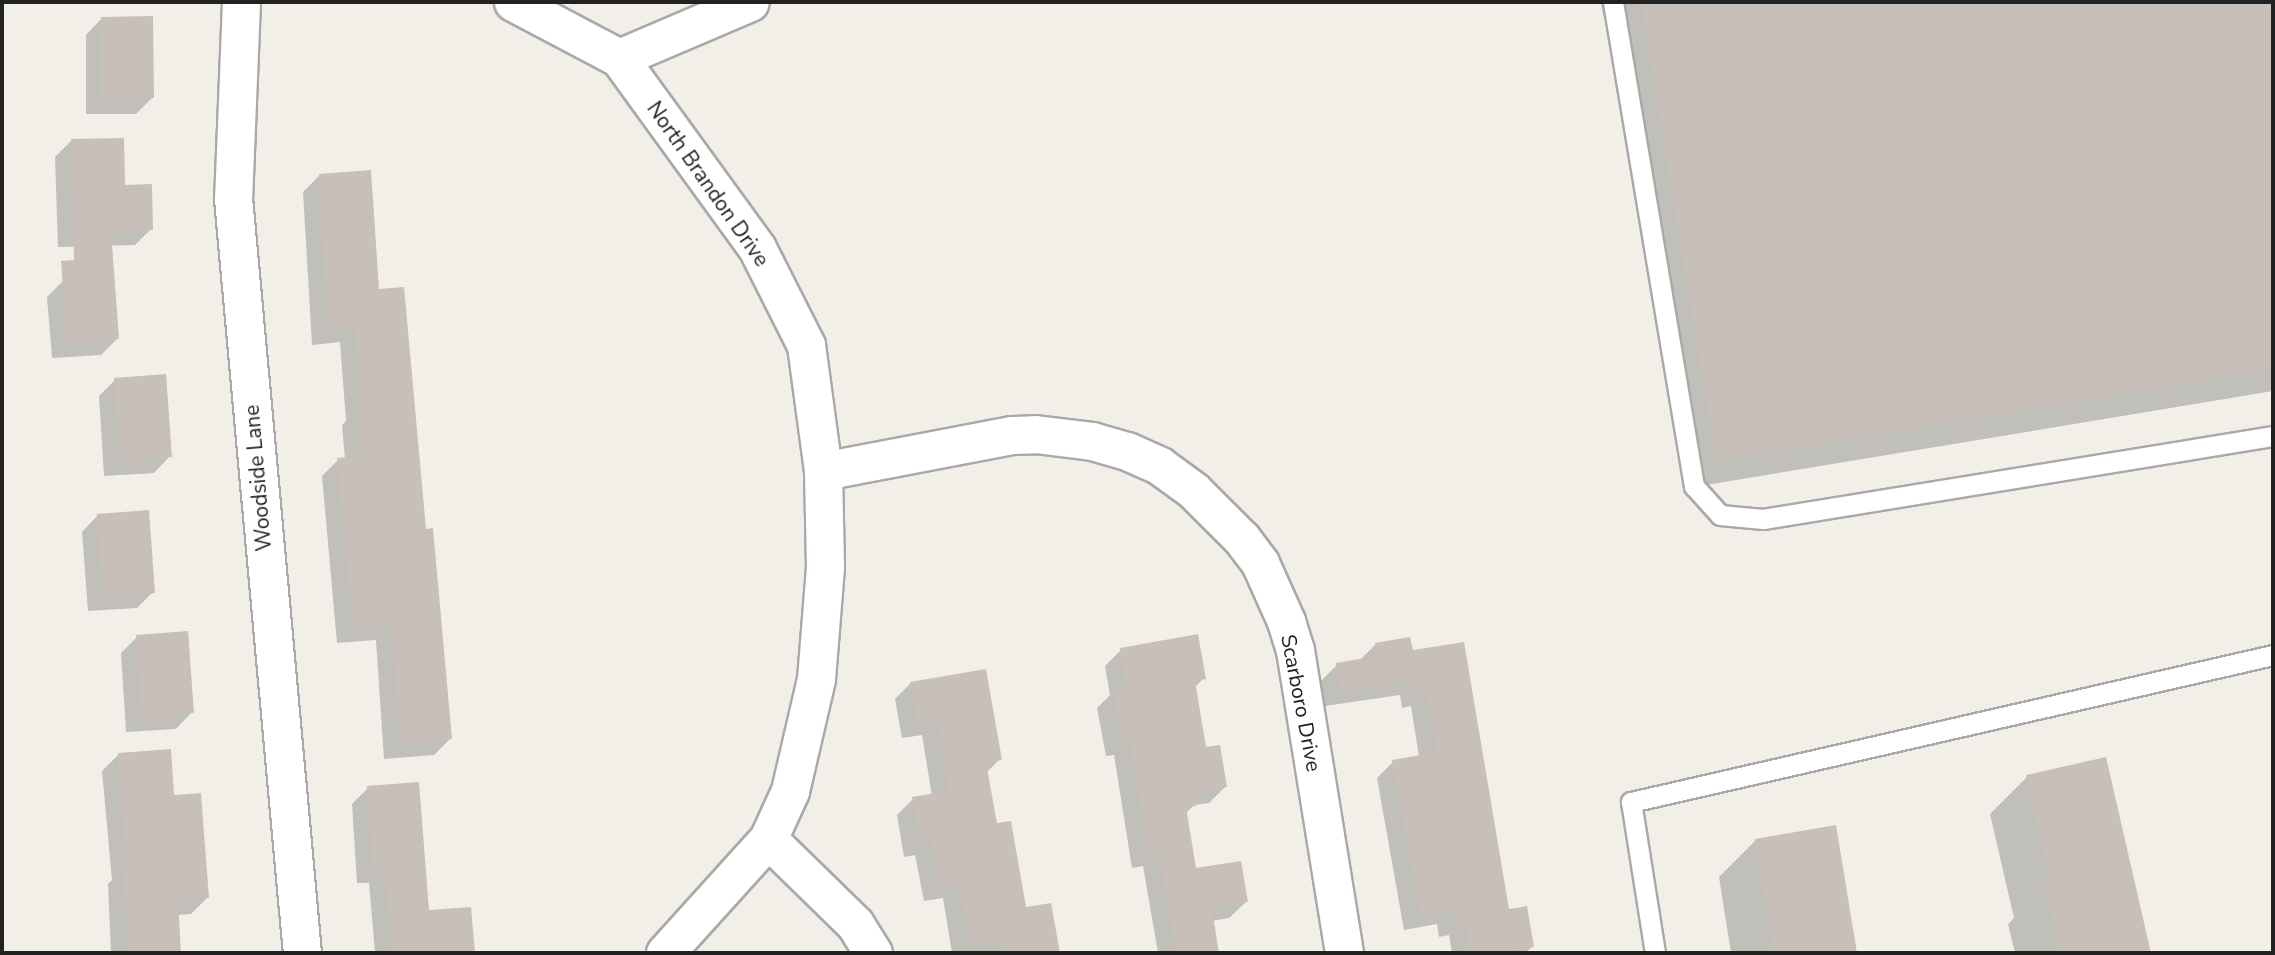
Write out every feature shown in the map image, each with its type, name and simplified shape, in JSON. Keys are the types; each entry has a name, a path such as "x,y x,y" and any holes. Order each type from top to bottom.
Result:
{"street":[{"name":"Woodside Lane","path":"241,2 233,198 302,953"},
{"name":"North Brandon Drive","path":"513,2 619,58 757,248 806,345 823,471 825,567 816,679 790,791 768,839 664,953"},
{"path":"619,58 750,2"},
{"name":"Scarboro Drive","path":"823,471 1035,433 1092,441 1127,451 1160,466 1194,490 1242,539 1260,563 1286,621 1295,650 1344,953"},
{"path":"768,839 855,924 873,953"}],"lane":[{"path":"1613,2 1693,486 1720,515 1763,519 2273,436"},
{"path":"1655,953 1631,802 2273,655"}],"building":[{"path":"1641,2 2273,2 2273,368 1716,460"},
{"path":"153,16 154,98 101,99 101,17"},
{"path":"124,138 125,185 152,184 153,230 111,231 119,339 67,343 61,261 74,260 71,139"},
{"path":"371,170 379,289 404,287 426,529 433,528 452,739 400,743 392,625 353,628 337,458 361,456 357,407 361,407 355,327 328,329 319,174"},
{"path":"166,374 172,457 120,460 114,378"},
{"path":"149,510 155,593 103,596 97,514"},
{"path":"188,631 194,713 142,717 136,635"},
{"path":"1198,634 1206,679 1195,681 1206,747 1220,745 1227,787 1193,793 1196,806 1186,807 1196,868 1241,861 1248,902 1212,909 1219,953 1176,953 1159,851 1148,853 1130,740 1122,741 1113,690 1127,688 1120,648"},
{"path":"1410,637 1413,650 1464,642 1509,909 1527,906 1534,947 1497,953 1470,953 1465,920 1455,922 1453,909 1420,915 1392,760 1437,752 1427,691 1418,692 1415,680 1341,691 1336,663 1377,656 1375,643"},
{"path":"986,669 1002,760 986,763 997,823 1011,821 1026,907 1051,903 1060,953 1005,953 1003,940 970,945 959,883 939,886 931,840 920,842 912,797 949,791 938,720 918,723 910,682"},
{"path":"171,749 174,795 201,793 209,898 178,900 181,953 129,953 123,867 127,866 118,753"},
{"path":"2106,757 2151,953 2060,953 2044,885 2051,884 2026,775"},
{"path":"419,782 429,910 471,907 475,953 392,953 385,867 373,868 367,786"},
{"path":"1836,825 1857,953 1774,953 1755,839"}]}
